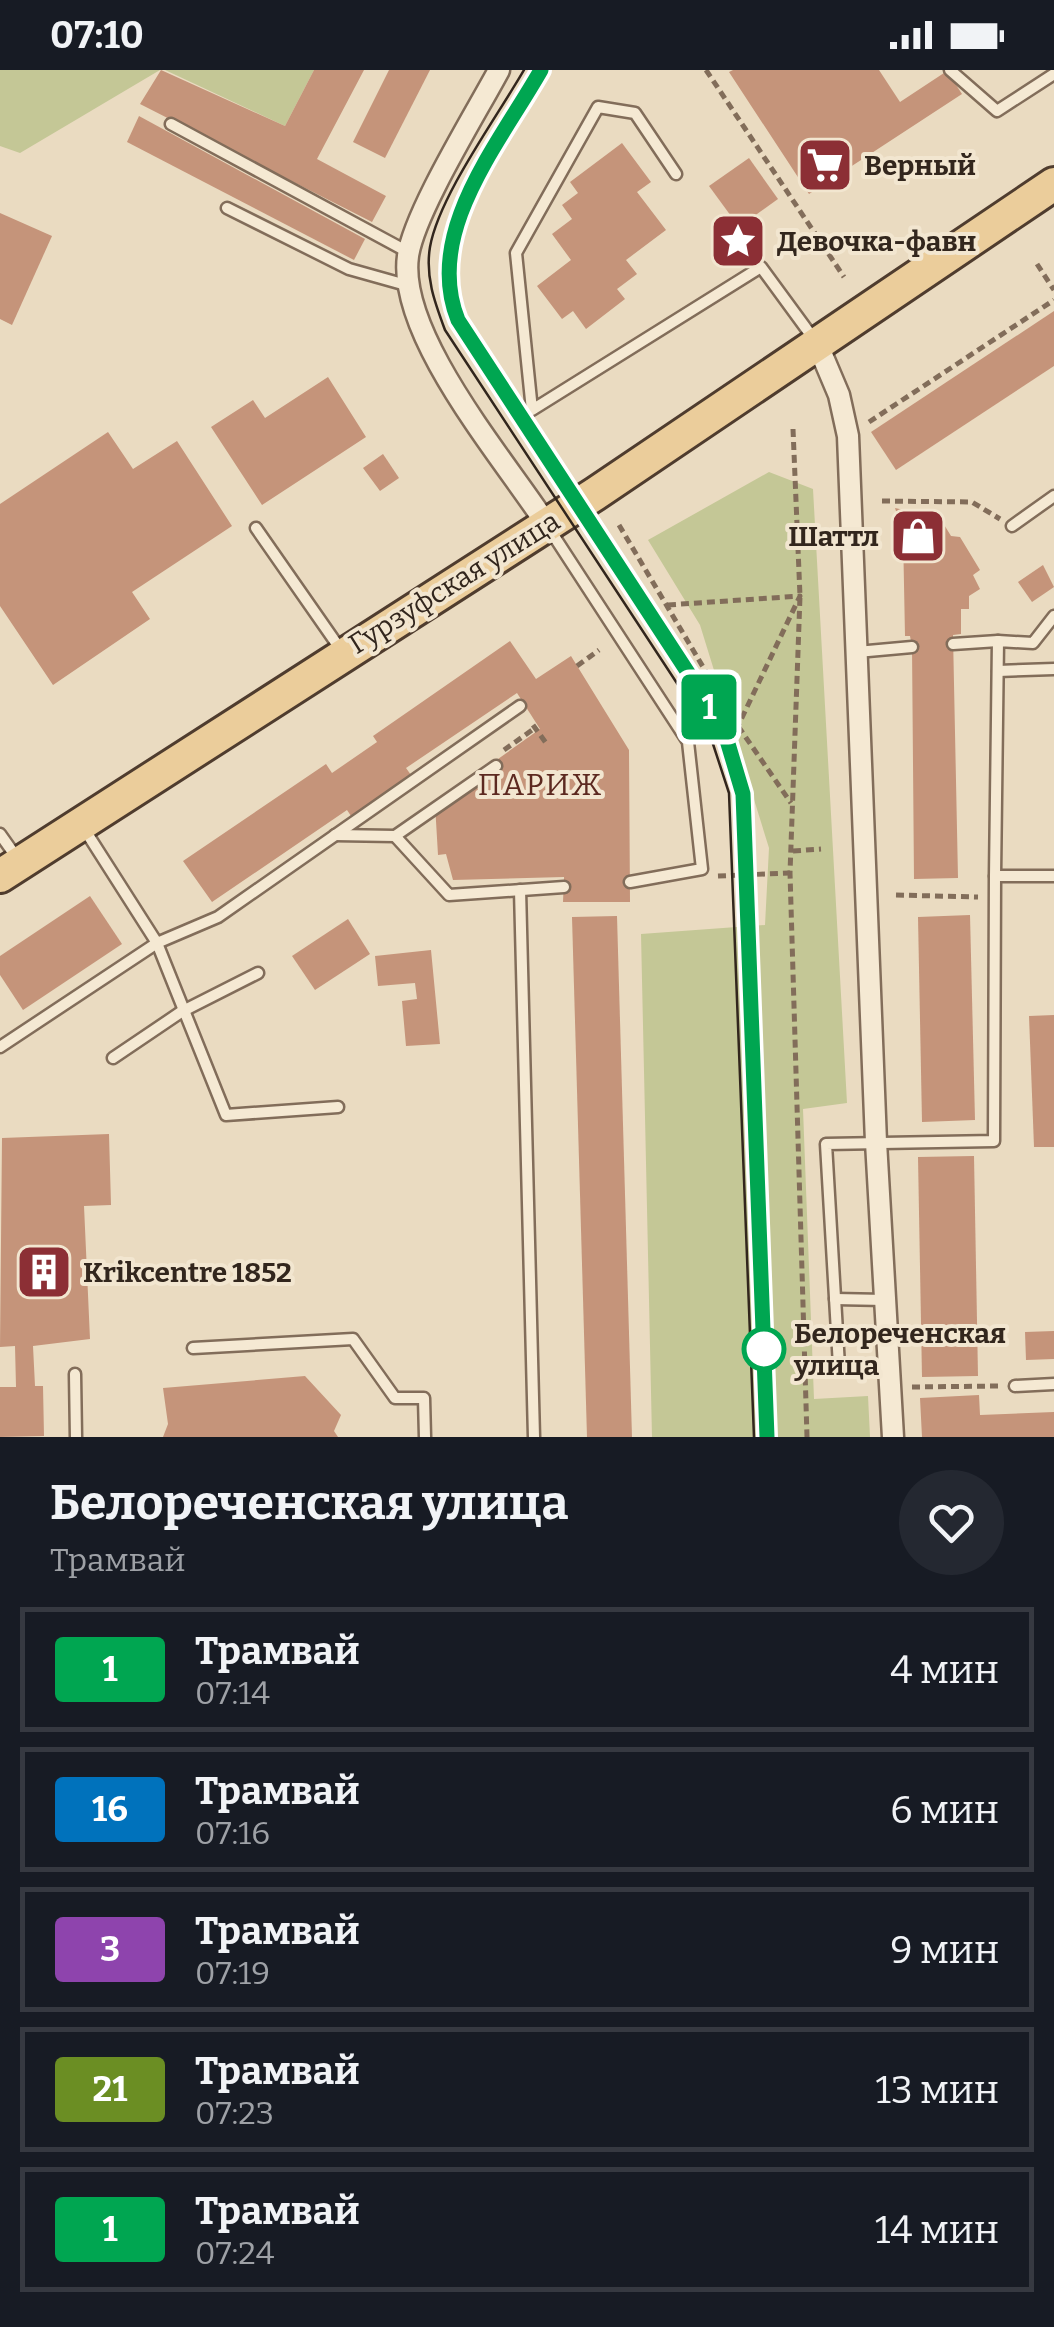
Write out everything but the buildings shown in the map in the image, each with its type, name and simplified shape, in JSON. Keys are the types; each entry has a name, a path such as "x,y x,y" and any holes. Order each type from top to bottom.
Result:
{"main road":[{"name":"Гурзуфская улица","path":"10,869 546,525 1052,188"}],"street":[{"path":"499,70 408,252 406,285 432,351 546,525"},
{"path":"817,343 840,395 848,436 876,1142 893,1437"}],"lane":[{"path":"950,70 997,111 1054,74"},
{"path":"676,174 636,113 598,107 516,253 532,410 761,267 817,343"},
{"path":"171,124 408,252"},
{"path":"227,208 350,270 406,285"},
{"path":"1012,526 1054,496"},
{"path":"546,525 688,742 702,869 630,882"},
{"path":"256,528 343,652"},
{"path":"953,644 1033,643 1054,616"},
{"path":"839,1366 826,1144 994,1140 998,641"},
{"path":"857,652 912,647"},
{"path":"998,672 1054,670"},
{"path":"0,1047 156,943 218,917 520,706"},
{"path":"335,835 395,836 496,766"},
{"path":"80,822 156,943 226,1115 338,1107"},
{"path":"0,834 10,869"},
{"path":"395,836 449,895 564,887"},
{"path":"995,876 1054,876"},
{"path":"520,890 534,1437"},
{"path":"113,1058 181,1012 258,973"},
{"path":"835,1298 885,1300"},
{"path":"193,1348 353,1339 395,1398 424,1398 425,1437"},
{"path":"75,1374 76,1437"},
{"path":"1014,1386 1054,1384"}],"path":[{"path":"706,70 844,277"},
{"path":"1036,264 1054,290"},
{"path":"864,425 1054,300"},
{"path":"793,429 800,596 790,873 806,1437"},
{"path":"882,501 972,502 1012,526"},
{"path":"619,526 738,726 792,805"},
{"path":"668,605 800,596"},
{"path":"738,726 800,596"},
{"path":"577,666 599,650"},
{"path":"535,728 546,744"},
{"path":"793,851 821,849"},
{"path":"699,878 790,873"},
{"path":"896,895 996,897"},
{"path":"912,1388 1014,1386"}],"green space":[{"path":"0,70 160,70 20,153 0,146"},
{"path":"165,70 314,70 285,126"},
{"path":"769,472 813,489 847,1103 803,1109 814,1399 868,1396 870,1437 652,1437 641,934 765,925 769,848 700,625 648,540"}],"tram line":[{"path":"524,70 445,204 430,247 430,279 445,330 688,700 713,744 729,793 754,1437"},
{"path":"522,420 460,327 448,294 446,267 452,238 476,178 541,70"},
{"name":"1","path":"541,70 457,219 448,248 448,296 458,320 550,466 700,691 726,737 743,794 767,1437"},
{"path":"546,458 700,691 726,737 735,769"}],"place":[{"name":"Верный","path":"825,165"},
{"name":"Девочка-фавн","path":"738,241"},
{"name":"Шаттл","path":"918,536"},
{"name":"Krikcentre 1852","path":"44,1272"},
{"name":"Белореченская улица","path":"764,1349"}],"district":[{"name":"ПАРИЖ","path":"541,785"}]}
